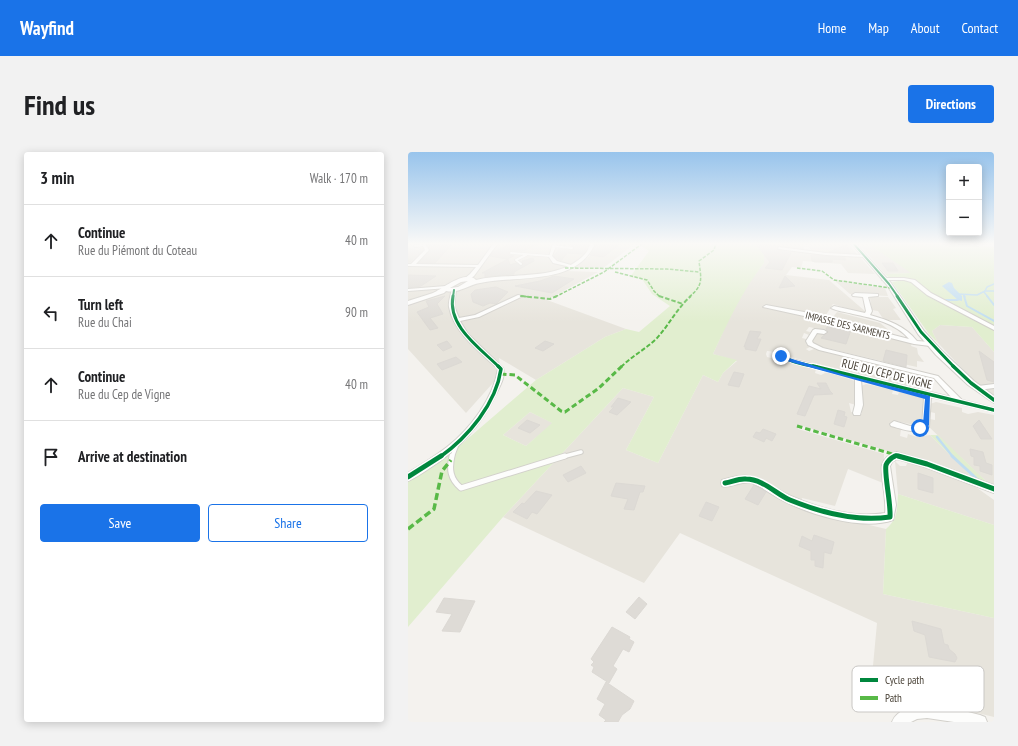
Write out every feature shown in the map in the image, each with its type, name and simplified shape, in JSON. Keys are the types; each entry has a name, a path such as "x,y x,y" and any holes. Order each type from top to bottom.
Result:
{"street":[{"path":"408,303 465,283 473,278 477,270"},
{"path":"465,283 532,276 556,270"},
{"path":"876,270 930,344 957,371 994,400"},
{"path":"473,278 481,281"},
{"path":"884,279 904,279 913,281 929,294 994,328"},
{"path":"408,290 449,289"},
{"path":"408,477 457,444 493,395 501,379 501,369 466,336 451,306 449,289"},
{"path":"855,295 876,295"},
{"path":"865,295 869,311 868,316"},
{"path":"458,320 477,316 520,296"},
{"name":"IMPASSE DES SARMENTS","path":"766,307 804,314 914,342 930,344"},
{"path":"834,309 868,316 898,327 914,342"},
{"path":"824,332 815,331 809,341 810,344 821,349 936,377 960,402"},
{"name":"RUE DU CEP DE VIGNE","path":"779,352 783,357 789,360 960,402 994,412"},
{"path":"824,369 858,380 928,398 994,412"},
{"path":"857,413 859,406 858,380"},
{"path":"978,388 994,386"},
{"path":"894,424 910,429 924,427 926,425 928,398"},
{"path":"725,483 748,478 769,487 787,498 815,508 850,517 876,520 890,518 891,505 886,466 889,460 896,455 927,464 994,489"},
{"path":"899,722 908,715 919,712"},
{"path":"938,712 980,722"}],"lane":[{"path":"457,444 449,467 451,476 457,486 461,488 501,474 581,452"}],"shaded area":[{"path":"408,270 567,270 565,271 598,272 547,300 626,329 605,337 536,380 499,358 501,374 466,413 408,349"},
{"path":"759,270 790,270 786,275 829,280 866,312 862,313 833,304 824,318 807,312 767,306 765,308 797,314 912,343 911,346 917,348 918,354 924,362 917,361 917,367 890,361 890,363 814,345 812,341 817,333 824,330 809,327 806,331 810,332 809,335 804,333 802,338 806,339 806,344 810,347 806,349 809,351 814,349 926,376 926,391 786,356 786,353 767,351 766,354 767,357 816,369 815,373 821,375 827,372 855,381 856,405 849,403 851,412 862,414 861,386 866,384 893,390 892,394 898,395 899,392 924,398 921,424 919,426 896,421 895,427 901,429 900,436 907,438 908,434 917,437 930,435 970,475 799,425 798,429 884,454 883,483 848,469 835,506 802,498 799,508 886,529 883,594 994,618 994,717 974,712 984,712 984,666 873,666 877,623 680,533 644,583 503,517 623,388 654,397 626,450 658,463 703,375 718,382 723,373 737,361 713,354 730,316 750,281"},
{"path":"845,270 871,270 875,274 848,273"},
{"path":"881,270 907,270 912,273 885,274"},
{"path":"835,281 885,288 888,296 850,294"},
{"path":"871,297 888,297 896,308 893,309 901,320 884,320 878,311 872,310"},
{"path":"837,312 880,323 896,336 831,320"},
{"path":"940,325 972,327 994,352 994,395 972,379 938,343 932,331"},
{"path":"936,402 962,408 962,412 968,414 978,412 994,415 994,486 989,484 928,426 929,419 935,420 935,413 930,412 930,404"},
{"path":"530,412 553,423 526,446 503,435"},
{"path":"895,461 900,466 906,466 908,461 970,483 994,500 994,525 898,494"}],"green space":[{"path":"635,270 759,270 742,296 713,354 737,360 723,373 718,382 703,375 658,463 626,450 654,397 623,388 503,517 408,627 408,481 450,454 536,380 605,337 626,329 639,332 670,306 652,294 642,279 630,277","holes":["530,412 552,423 526,446 503,435"]},
{"path":"906,270 994,270 994,327 944,302 914,281 889,277 885,274 911,273"},
{"path":"905,280 917,285 929,297 994,330 994,352 972,327 940,325 932,331 938,343 929,334 892,282"},
{"path":"930,435 938,435 989,484 970,475"},
{"path":"898,494 994,525 994,618 883,594 886,529 895,517"}],"water":[{"path":"949,282 952,283 954,288 962,296 962,301 958,300 942,286"}],"building":[{"path":"488,270 518,270 514,272 514,274 485,277 485,273 482,273"},
{"path":"887,270 897,270 898,271 888,271"},
{"path":"408,275 436,276 421,286 408,288"},
{"path":"554,276 574,279 552,293 515,286 540,281"},
{"path":"785,276 795,286 779,288"},
{"path":"496,287 508,292 496,304 490,303 483,306 473,302 471,294 475,290"},
{"path":"445,296 437,304 443,314 430,318 438,328 430,330 417,312 429,307 426,301"},
{"path":"829,324 851,330 846,344 821,338 828,332 826,329"},
{"path":"750,331 761,332 757,339 761,339 756,351 745,349 746,347 744,347"},
{"path":"447,341 452,347 443,351 437,345"},
{"path":"545,341 554,344 543,351 535,348"},
{"path":"886,350 907,355 906,367 883,361"},
{"path":"979,351 994,362 994,382 987,380"},
{"path":"456,357 462,362 442,370 437,364"},
{"path":"847,360 864,364 862,371 845,367"},
{"path":"882,367 905,372 904,381 880,374"},
{"path":"734,372 744,374 739,387 728,385"},
{"path":"910,376 921,379 920,386 909,383"},
{"path":"817,383 826,383 833,394 814,395 805,416 797,414 809,386 821,389"},
{"path":"618,398 631,402 617,415 609,412 614,407 611,407"},
{"path":"838,410 845,412 844,416 847,417 844,427 834,424"},
{"path":"527,420 540,425 530,433 518,428"},
{"path":"979,420 992,439 981,439 973,426"},
{"path":"763,429 776,434 772,441 766,438 764,442 753,437 756,432 760,433"},
{"path":"970,449 983,452 986,463 992,465 992,475 980,471 980,466 974,465 974,457 971,456"},
{"path":"581,466 586,473 568,482 563,475"},
{"path":"918,473 933,478 933,493 918,489"},
{"path":"616,483 645,486 643,492 640,492 634,510 624,509 628,499 611,496"},
{"path":"754,485 766,492 758,505 745,499"},
{"path":"536,491 552,495 537,514 532,512 527,519 513,512 522,503 524,504"},
{"path":"706,502 719,507 712,521 699,516"},
{"path":"814,535 834,542 831,554 824,552 823,568 815,566 815,560 811,560 811,551 799,546 802,536 812,541"},
{"path":"639,597 647,604 635,619 626,612"},
{"path":"444,598 475,601 460,632 442,631 452,614 436,612"},
{"path":"912,621 941,629 944,644 948,645 949,649 957,658 955,662 929,657 925,635 914,631"},
{"path":"612,627 630,637 629,639 634,642 629,652 623,649 613,666 617,669 609,683 592,672 594,667 591,665 594,662 591,659"},
{"path":"606,682 634,701 630,709 622,715 618,722 604,722 606,720 599,715 605,704 597,699"}],"waterway":[{"path":"985,291 987,287 994,284"},
{"path":"959,297 958,294 977,295 985,291"},
{"path":"985,291 994,291"},
{"path":"984,292 988,297"},
{"path":"942,300 957,300 959,299 958,296"},
{"path":"964,296 967,306 994,321"},
{"path":"987,296 994,305"},
{"path":"937,437 953,457"},
{"path":"953,457 979,481"}],"marked path":[{"path":"520,296 550,299 607,270"},
{"path":"673,270 699,272"},
{"path":"501,374 515,375 561,411 565,412 599,388 629,359 643,351 658,337 686,300 699,289 701,282 700,270"},
{"path":"810,270 822,271 834,280 891,288"},
{"path":"615,272 647,280 650,286 661,298 683,304"},
{"path":"797,426 896,455"},
{"path":"408,529 434,509 442,471 451,460"}],"cycle path":[{"path":"876,270 889,284 921,332 939,353 971,383 994,400"},
{"path":"408,477 433,462 462,438 477,420 491,398 500,377 501,369 466,335 458,323 451,306 454,290"},
{"path":"779,352 783,357 789,360 994,410"},
{"path":"725,483 741,479 754,480 765,485 783,497 812,508 852,518 866,519 890,517 891,505 886,466 889,460 896,455 927,464 994,489"}],"route":[{"path":"781,356 789,360 824,369 843,376 928,398 926,425 920,428"}]}
